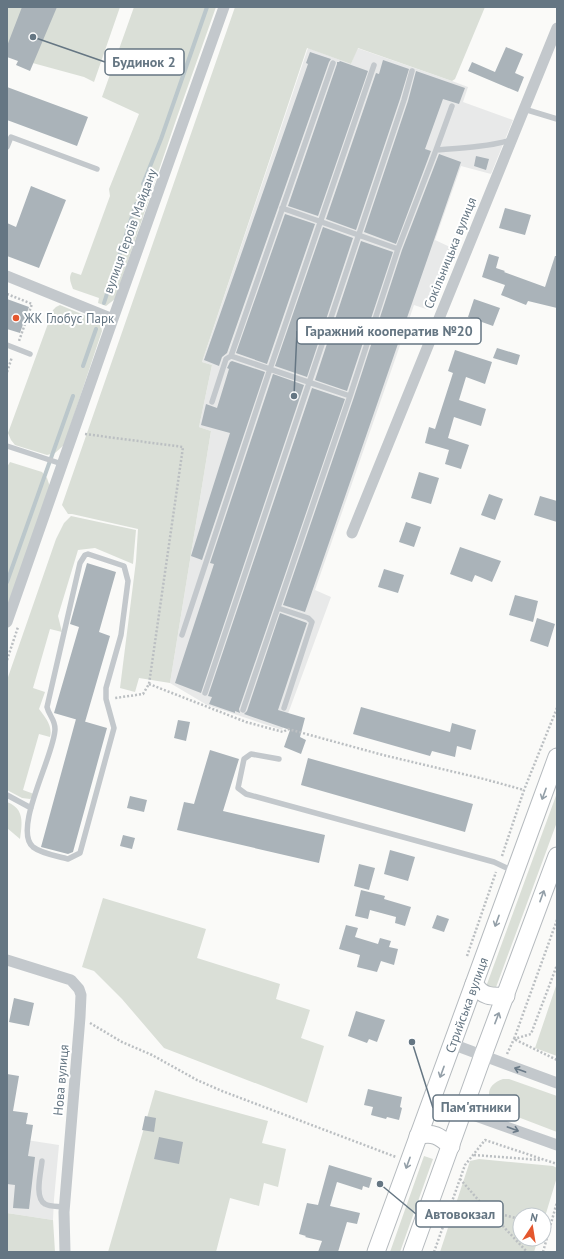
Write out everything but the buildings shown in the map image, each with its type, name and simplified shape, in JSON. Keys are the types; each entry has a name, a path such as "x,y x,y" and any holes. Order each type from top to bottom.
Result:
{"main road":[{"name":"Стрийська вулиця","path":"376,1252 557,757"},
{"path":"412,1252 557,856"},
{"path":"474,984 479,991 487,996 506,996"},
{"path":"418,1136 426,1133 435,1135 451,1146"}],"street":[{"name":"вулиця Героїв Майдану","path":"7,621 59,463 73,433 224,7"},
{"name":"Сокільницька вулиця","path":"352,533 557,28"},
{"path":"7,276 55,294 113,319"},
{"name":"Нова вулиця","path":"7,960 71,980 79,989 81,995 64,1207 65,1252"},
{"path":"452,1044 557,1083"},
{"path":"431,1100 557,1145"}],"lane":[{"path":"212,402 226,359 230,356 333,63"},
{"path":"182,635 374,65"},
{"path":"205,694 404,100 412,71"},
{"path":"243,710 350,396 398,249 452,106"},
{"path":"524,109 557,120"},
{"path":"7,147 11,137 97,169"},
{"path":"436,150 480,147 511,140"},
{"path":"282,208 398,249"},
{"path":"7,346 30,354"},
{"path":"230,356 350,396"},
{"path":"7,446 59,463"},
{"path":"88,554 124,566 128,581 121,635 106,688 106,700 114,728 80,853 68,859 40,851 32,846 26,832 31,808 53,745 56,730 54,719 48,712 47,707 80,563 85,555 88,554"},
{"path":"278,608 308,618 312,622 284,708"},
{"path":"279,759 251,754 244,759 238,788 246,794 494,862 515,872"},
{"path":"7,795 31,808"},
{"path":"42,1161 38,1192 39,1198 43,1203 64,1207"}],"path":[{"path":"7,294 32,304 19,339"},
{"path":"7,372 12,357"},
{"path":"73,433 183,447 149,684 143,694 106,700"},
{"path":"149,684 246,722 282,732 288,729 383,755 524,790"},
{"path":"503,1064 514,1039 557,920"},
{"path":"514,1039 532,1034 557,965"},
{"path":"80,1016 122,1042 152,1055 215,1089 397,1157"},
{"path":"514,1039 557,1060"},
{"path":"434,1252 465,1165 485,1140 557,1164"},
{"path":"473,1155 546,1160"},
{"path":"460,1179 527,1252"},
{"path":"552,1220 557,1202"},
{"path":"488,1211 512,1217"}],"shaded area":[{"path":"7,7 120,7 94,82 84,77 7,56"},
{"path":"134,7 216,7 115,299 106,306 98,303 99,298 73,289 70,276 72,272 81,275 110,196 109,189 139,114 102,97"},
{"path":"235,7 485,7 455,79 452,81 358,48 351,64 307,48 202,362 212,365 199,427 211,431 170,683 139,678 135,692 120,688 136,561 138,529 68,514 62,505"},
{"path":"308,48 351,64 357,48 452,81 468,87 463,102 513,120 491,174 461,166 435,240 450,247 429,310 414,305 315,590 331,597 282,730 207,705 170,683 211,431 199,427 212,365 202,362"},
{"path":"60,305 96,320 101,325 102,331 64,445 55,453 47,455 15,445 8,433 53,310"},
{"path":"10,462 42,472 47,478 50,487 7,607 7,467"},
{"path":"71,516 136,530 133,564 95,548 78,550 58,616 62,632 50,629 33,688 45,692 39,709 46,718 51,733 50,737 39,734 23,790 34,794 30,799 22,798 7,790 7,680 56,539 64,523"},
{"path":"557,793 557,822 495,990 487,986 487,984"},
{"path":"7,802 17,808 20,813 22,822 20,839 7,828"},
{"path":"103,898 206,929 197,958 280,984 276,999 310,1010 301,1038 324,1046 307,1103 164,1048 122,999 94,971 82,967"},
{"path":"557,983 557,1056 535,1048"},
{"path":"503,1079 509,1079 557,1096 557,1132 494,1108 490,1099 490,1090 494,1084"},
{"path":"155,1090 268,1121 262,1143 286,1149 278,1187 264,1183 259,1206 230,1198 216,1252 108,1252"},
{"path":"7,1137 59,1145 53,1220 7,1213"},
{"path":"424,1156 433,1159 400,1252 390,1252"},
{"path":"479,1159 553,1166 557,1168 557,1177 548,1207 512,1207 512,1247 536,1247 534,1252 440,1252 470,1161"},
{"path":"7,1213 53,1220 55,1252 7,1252"}],"waterway":[{"path":"143,184 161,139 207,7"},
{"path":"104,303 136,204"},
{"path":"83,366 96,329"},
{"path":"7,582 73,396"}],"place":[{"name":"Будинок 2","path":"33,37"},
{"name":"ЖК Глобус Парк","path":"16,318"},
{"name":"Гаражний кооператив №20","path":"294,396"},
{"name":"Пам'ятники","path":"412,1042"},
{"name":"Автовокзал","path":"380,1184"}]}
